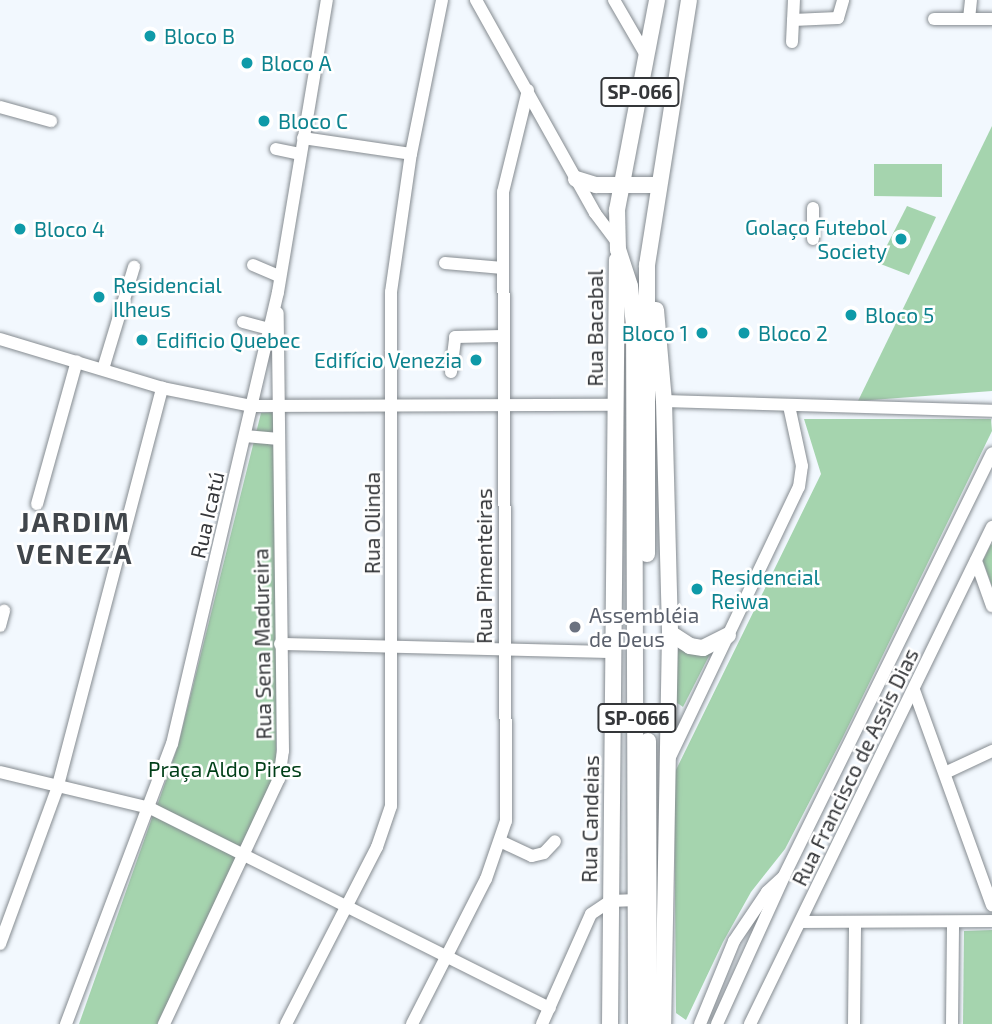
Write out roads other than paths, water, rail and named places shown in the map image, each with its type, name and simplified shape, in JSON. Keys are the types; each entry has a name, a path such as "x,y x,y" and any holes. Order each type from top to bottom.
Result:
{"main road":[{"name":"SP-066","path":"636,1024 650,901 634,326 630,286 617,246 620,185 657,0"},
{"name":"SP-066","path":"649,1024 647,265 657,184 689,0"},
{"path":"576,179 620,185 657,184"},
{"name":"Rua Bacabal","path":"616,405 617,246"},
{"path":"647,265 664,401 670,633 670,757 650,901 663,1024"},
{"name":"Rua Candeias","path":"610,1024 616,405"},
{"path":"670,633 690,646 703,648 728,635"}],"street":[{"name":"Rua Icatú","path":"66,1024 173,744 278,292 299,154 327,0"},
{"name":"Rua Olinda","path":"286,1024 343,908 377,847 391,806 391,292 411,154 442,0"},
{"path":"476,0 576,179 617,246"},
{"path":"614,0 647,57"},
{"path":"649,0 654,17"},
{"path":"792,41 794,0"},
{"path":"793,20 838,18 843,0"},
{"path":"970,19 971,0"},
{"path":"934,19 992,19"},
{"name":"Rua Pimenteiras","path":"412,1024 502,842 507,762 504,652 503,192 528,90"},
{"path":"0,107 51,121"},
{"path":"303,138 411,154"},
{"path":"276,149 299,154"},
{"path":"813,208 813,239"},
{"path":"445,263 503,268"},
{"path":"253,265 279,276"},
{"path":"103,369 134,267"},
{"name":"Rua Sena Madureira","path":"164,1024 279,779 278,292"},
{"path":"243,322 270,329"},
{"path":"451,372 454,337 503,336"},
{"path":"0,339 162,388 252,406 616,405"},
{"path":"37,504 77,361"},
{"path":"0,944 57,789 162,388"},
{"path":"664,401 992,411"},
{"path":"670,757 803,476 789,406"},
{"path":"245,436 279,439"},
{"path":"717,1024 784,876 992,453"},
{"name":"Rua Francisco de Assis Dias","path":"750,1024 757,1018 992,530"},
{"path":"976,561 992,606"},
{"path":"0,625 4,611"},
{"path":"280,644 392,650 613,652"},
{"path":"914,690 947,772 992,905"},
{"path":"947,772 992,751"},
{"path":"0,772 57,789 150,808 343,908 446,955 550,1009"},
{"path":"502,842 532,856 544,853 555,841"},
{"path":"700,1024 734,941 784,876"},
{"path":"542,1024 591,914 610,901 650,901"},
{"path":"801,922 855,924 992,921"},
{"path":"952,1024 953,923"},
{"path":"854,1024 855,924"}],"place":[{"name":"Bloco B","path":"150,36"},
{"name":"Bloco A","path":"247,63"},
{"name":"Bloco C","path":"264,121"},
{"name":"Bloco 4","path":"20,229"},
{"name":"Golaço Futebol Society","path":"901,239"},
{"name":"Residencial Ilheus","path":"99,297"},
{"name":"Bloco 5","path":"851,315"},
{"name":"Bloco 1","path":"702,333"},
{"name":"Bloco 2","path":"744,333"},
{"name":"Edificio Quebec","path":"142,340"},
{"name":"Edifício Venezia","path":"476,360"},
{"name":"Residencial Reiwa","path":"697,589"},
{"name":"Assembléia de Deus","path":"575,627"}],"district":[{"name":"JARDIM VENEZA","path":"75,537"}],"park label":[{"name":"Praça Aldo Pires","path":"225,769"}]}
